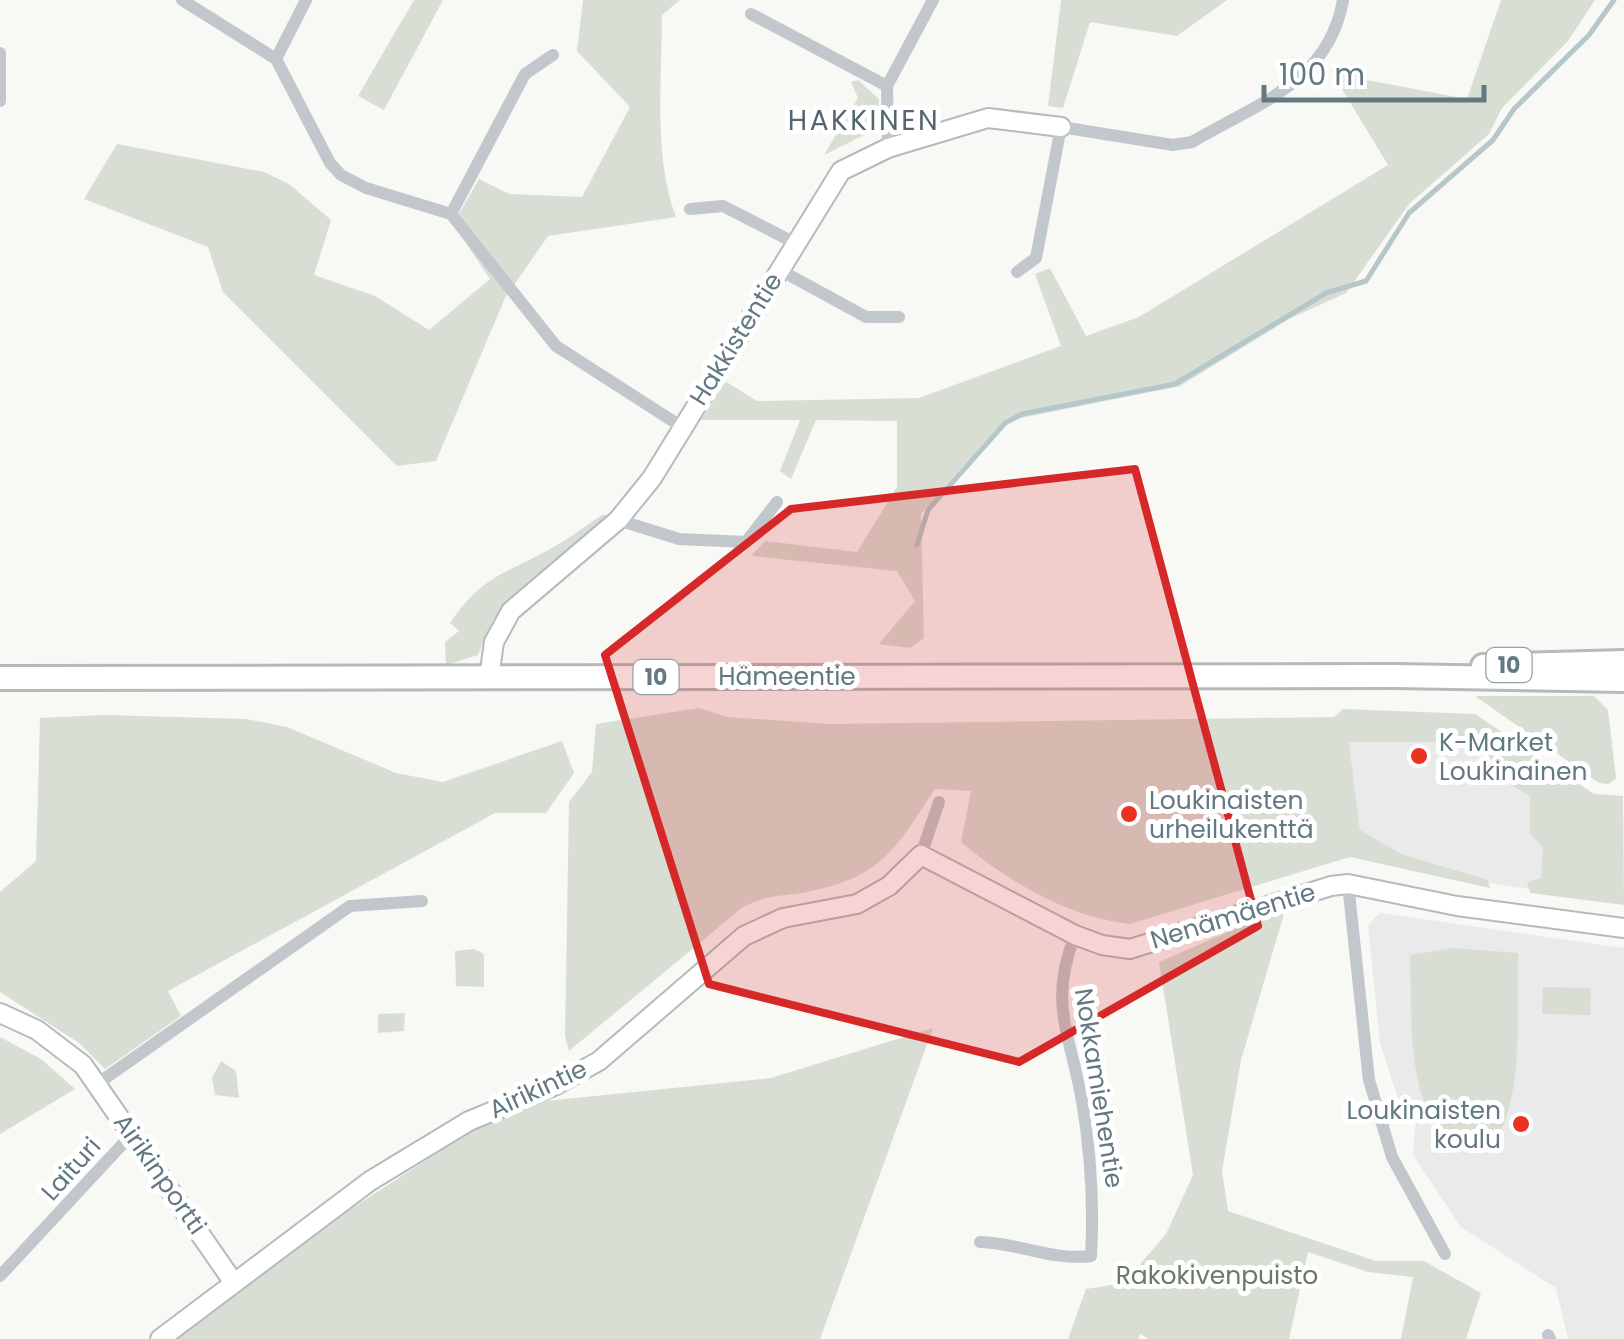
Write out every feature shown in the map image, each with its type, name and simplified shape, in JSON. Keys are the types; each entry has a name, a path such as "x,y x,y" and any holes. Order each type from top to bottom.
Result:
{"highway":[{"name":"Hämeentie","path":"1395,676 1454,666 1624,662"},
{"name":"Hämeentie","path":"0,678 1395,676 1624,680"}],"street":[{"path":"182,0 276,60 330,162 341,175 366,188 451,214 556,346 682,427"},
{"path":"276,60 306,0"},
{"path":"888,148 887,86 933,0"},
{"path":"1017,272 1036,258 1061,128 1173,145 1192,142 1303,76 1320,60 1334,38 1342,0"},
{"path":"751,14 887,86"},
{"path":"0,53 0,101"},
{"path":"451,214 525,74 552,56"},
{"name":"Hakkistentie","path":"489,678 494,642 510,612 618,520 652,478 841,170 888,148 988,118 1061,128"},
{"path":"690,209 722,206 794,243"},
{"path":"780,270 866,317 899,316"},
{"path":"618,520 679,538 746,542 777,502"},
{"name":"Airikintie","path":"160,1339 370,1181 469,1121 556,1085 598,1061 744,936 783,918 857,904 889,886 921,855 939,802"},
{"name":"Nenämäentie","path":"921,855 1075,934 1102,945 1130,948 1330,886 1348,884 1457,906 1624,928"},
{"path":"1348,884 1369,1080 1392,1157 1446,1254"},
{"path":"97,1084 350,906 422,900"},
{"name":"Nokkamiehentie","path":"980,1242 1017,1243 1066,1260 1091,1256 1095,1194 1082,1101 1059,993 1062,969 1075,934"},
{"name":"Airikinportti","path":"0,1012 37,1030 83,1065 234,1284"},
{"name":"Laituri","path":"0,1276 132,1134"}],"highlighted area":[{"path":"1135,469 1258,926 1019,1062 709,984 605,655 791,509"}],"shaded area":[{"path":"1346,717 1464,717 1509,752 1582,897 1429,874 1363,853"},
{"name":"Loukinaisten koulu","path":"1380,913 1624,948 1624,1339 1568,1339 1556,1288 1461,1227 1413,1155 1416,1119 1398,1099 1380,1043 1368,925"}],"green space":[{"path":"414,0 443,0 384,110 358,96"},
{"path":"583,0 680,0 662,15 660,91 664,169 676,217 548,236 505,298 436,461 397,466 223,292 208,247 84,199 117,144 264,172 289,184 331,220 314,275 375,296 429,330 490,279 453,224 479,179 509,194 582,197 630,107 577,51"},
{"path":"1061,0 1227,0 1177,36 1090,22 1063,108 1048,106"},
{"path":"1501,0 1595,0 1568,41 1502,108 1489,134 1409,204 1346,293 1289,319 1180,386 1011,420 997,428 921,514 924,638 910,648 879,644 915,601 897,571 751,556 765,541 857,552 897,487 897,421 816,420 791,479 780,471 800,420 701,420 725,381 757,401 919,398 1061,346 1035,274 1050,268 1086,336 1139,317 1388,165 1331,71 1343,64 1367,80 1467,99"},
{"path":"858,80 879,99 878,128 824,155 858,98 851,82"},
{"path":"604,514 607,518 493,620 478,655 446,665 445,642 459,631 450,623 473,595"},
{"path":"1475,696 1594,696 1608,710 1616,778 1609,784 1599,783"},
{"path":"699,708 728,717 830,724 1334,717 1343,709 1475,714 1594,794 1623,796 1624,905 1530,893 1527,882 1541,878 1543,847 1530,834 1530,796 1503,780 1486,780 1484,742 1349,742 1360,830 1401,854 1488,880 1490,888 1350,857 1130,924 1062,906 998,870 961,842 971,791 935,789 898,843 873,867 837,884 771,897 743,907 569,1051 565,1036 569,802 592,772 596,724"},
{"path":"104,715 246,719 287,727 396,773 443,782 562,741 574,773 546,813 495,813 168,991 181,1016 105,1069 79,1043 0,992 0,892 36,861 40,718"},
{"name":"Rakokivenpuisto","path":"1286,907 1241,1060 1222,1171 1228,1211 1376,1261 1424,1261 1481,1293 1466,1339 1401,1339 1413,1277 1368,1272 1308,1252 1289,1339 1149,1339 1140,1334 1138,1339 1068,1339 1086,1289 1124,1283 1166,1234 1193,1175 1159,962"},
{"path":"1453,948 1518,953 1518,1038 1511,1101 1497,1135 1486,1143 1461,1141 1449,1133 1429,1111 1418,1082 1410,955"},
{"path":"474,949 484,954 484,987 456,986 455,951"},
{"path":"1543,987 1591,988 1590,1015 1542,1014"},
{"path":"405,1013 404,1031 378,1033 378,1014"},
{"path":"933,1028 820,1339 177,1339 326,1225 476,1128 546,1101 771,1078"},
{"path":"0,1037 41,1059 75,1089 0,1134"},
{"path":"221,1061 236,1071 239,1098 215,1095 212,1078"}],"waterway":[{"path":"917,545 928,510 1005,423 1022,414 1175,384 1326,293 1366,281 1409,213 1493,140 1514,109 1589,35 1614,0"}],"place":[{"name":"K-Market Loukinainen","path":"1419,756"},
{"name":"Loukinaisten urheilukenttä","path":"1129,814"},
{"name":"Loukinaisten koulu","path":"1521,1124"}],"district":[{"name":"HAKKINEN","path":"864,120"}]}
